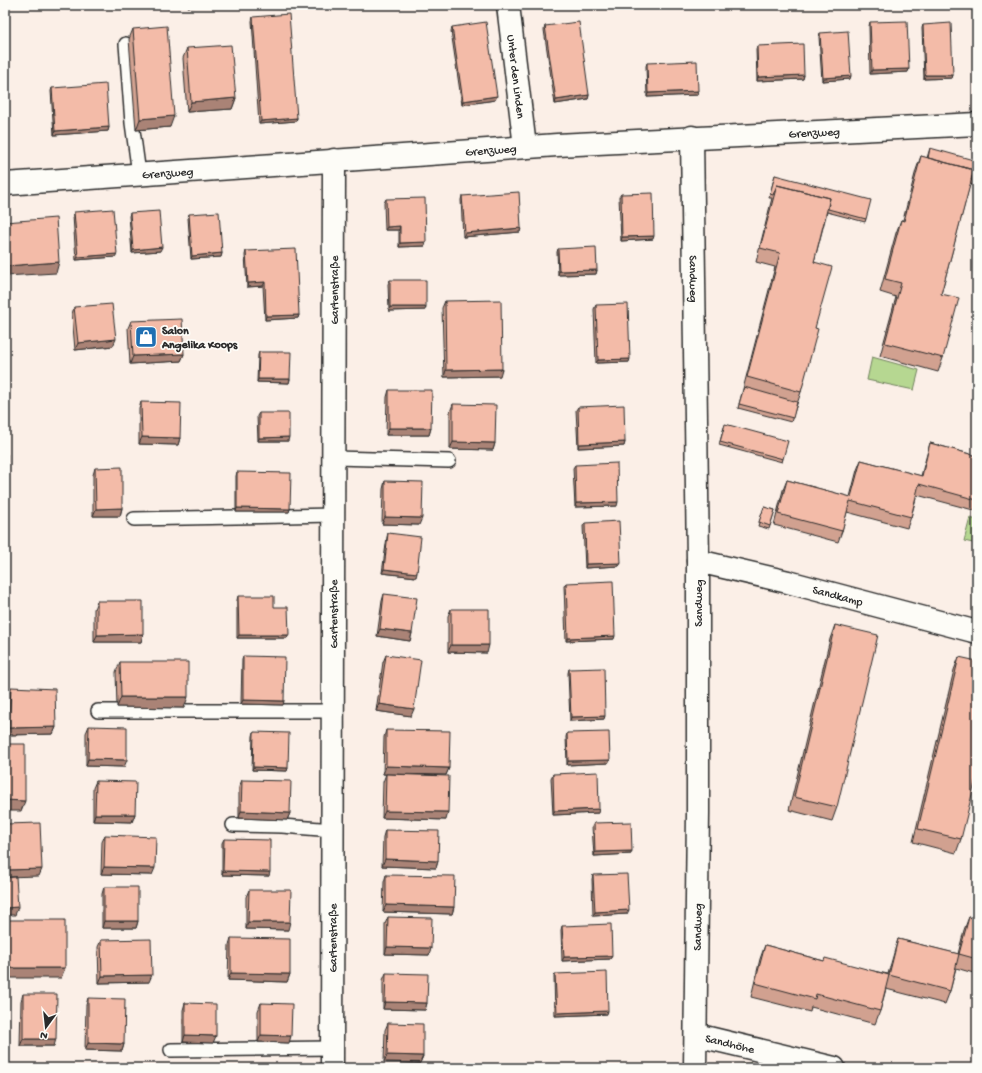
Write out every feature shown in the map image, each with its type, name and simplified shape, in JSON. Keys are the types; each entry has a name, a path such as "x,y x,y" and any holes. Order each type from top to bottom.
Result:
{"street":[{"name":"Unter den Linden","path":"508,5 525,147"},
{"name":"Grenzweg","path":"5,184 525,147 692,137 977,124"},
{"name":"Sandweg","path":"692,137 698,561 695,1068"},
{"name":"Gartenstraße","path":"332,1058 334,160"},
{"name":"Sandkamp","path":"698,561 977,632"},
{"name":"Sandhöhe","path":"696,1035 834,1068"}],"lane":[{"path":"126,44 132,123 139,174"},
{"path":"334,458 449,461"},
{"path":"134,519 334,515"},
{"path":"98,711 333,711"},
{"path":"233,825 282,826 333,830"},
{"path":"171,1050 332,1058"}],"green space":[{"path":"872,357 919,370 914,390 867,380"},
{"path":"970,518 977,520 977,544 964,541"},
{"path":"751,1063 774,1068 733,1068"}],"building":[{"path":"289,14 297,118 261,121 253,17"},
{"path":"907,21 909,69 872,70 870,22"},
{"path":"486,22 497,96 463,101 452,27"},
{"path":"579,22 589,95 556,100 545,26"},
{"path":"951,23 953,75 925,75 923,25"},
{"path":"167,26 174,116 140,119 133,29"},
{"path":"848,31 851,76 823,78 820,33"},
{"path":"803,44 804,75 758,77 757,46"},
{"path":"231,45 236,98 191,102 187,48"},
{"path":"697,61 698,91 648,93 647,63"},
{"path":"106,84 109,127 55,131 52,88"},
{"path":"930,148 977,161 977,171 974,181 971,180 974,170 928,158"},
{"path":"921,156 974,170 941,294 959,298 943,358 885,343 901,283 885,279 901,220 904,221"},
{"path":"775,175 871,200 866,219 828,209 830,198 777,185 773,195 770,194"},
{"path":"777,185 830,198 814,262 832,267 815,328 818,329 801,392 747,377 780,253 760,248"},
{"path":"519,192 521,228 465,233 462,196"},
{"path":"653,193 654,236 622,237 621,194"},
{"path":"425,198 426,242 400,243 400,226 387,227 386,199"},
{"path":"113,209 117,254 78,257 74,212"},
{"path":"159,211 162,247 133,250 130,213"},
{"path":"219,212 222,253 192,256 189,214"},
{"path":"56,218 59,262 6,266 5,222"},
{"path":"596,247 597,270 559,271 558,249"},
{"path":"296,249 299,315 266,316 265,282 248,283 246,251"},
{"path":"390,280 426,280 426,307 390,307"},
{"path":"501,300 502,369 446,370 445,301"},
{"path":"112,304 116,339 78,343 74,307"},
{"path":"628,304 630,359 598,360 596,305"},
{"path":"182,319 184,354 133,356 131,321"},
{"path":"259,352 291,352 290,379 258,379"},
{"path":"5,374 7,374 7,422 5,422"},
{"path":"744,387 797,402 793,418 739,404"},
{"path":"389,390 432,390 431,428 389,428"},
{"path":"141,402 181,403 180,438 142,437"},
{"path":"453,404 496,405 495,443 453,442"},
{"path":"624,405 625,442 579,444 578,407"},
{"path":"259,413 289,413 289,437 259,438"},
{"path":"725,424 788,441 783,459 720,442"},
{"path":"930,443 977,456 977,500 919,484 911,517 850,501 842,531 778,514 787,480 851,497 861,460 922,476"},
{"path":"5,454 7,454 7,499 5,499"},
{"path":"617,463 618,502 576,503 575,465"},
{"path":"122,467 122,508 96,509 95,468"},
{"path":"237,472 291,473 290,509 237,508"},
{"path":"385,481 423,482 422,518 385,517"},
{"path":"764,507 775,510 770,526 759,522"},
{"path":"619,521 621,563 586,564 585,523"},
{"path":"388,533 421,537 417,573 384,569"},
{"path":"613,581 615,636 568,638 566,583"},
{"path":"384,594 417,598 412,633 380,629"},
{"path":"238,596 274,596 274,607 288,607 289,635 239,635"},
{"path":"97,601 143,601 143,634 97,635"},
{"path":"451,609 489,609 489,645 451,645"},
{"path":"835,625 878,635 837,807 794,797"},
{"path":"386,655 421,660 414,709 379,704"},
{"path":"243,656 285,657 284,701 243,700"},
{"path":"959,657 977,661 977,774 961,839 918,829"},
{"path":"120,662 188,662 188,697 121,697"},
{"path":"604,668 605,716 571,717 569,669"},
{"path":"11,687 55,689 56,727 9,728"},
{"path":"89,726 127,727 127,760 88,759"},
{"path":"386,730 450,731 449,768 386,766"},
{"path":"254,732 289,733 288,768 253,767"},
{"path":"609,732 610,760 568,761 567,733"},
{"path":"5,744 25,744 25,801 5,800"},
{"path":"598,772 599,809 554,811 553,774"},
{"path":"386,774 449,776 448,812 385,811"},
{"path":"242,780 291,781 290,813 241,811"},
{"path":"96,781 136,782 135,814 95,814"},
{"path":"631,822 632,851 595,852 594,823"},
{"path":"40,823 42,869 5,870 5,824"},
{"path":"385,830 439,831 438,861 385,859"},
{"path":"105,835 156,837 155,868 104,867"},
{"path":"224,839 270,840 270,872 223,871"},
{"path":"627,874 629,910 595,912 593,875"},
{"path":"386,875 455,876 454,907 386,905"},
{"path":"16,877 18,907 5,908 5,878"},
{"path":"104,887 138,887 138,921 104,921"},
{"path":"249,890 291,890 290,922 248,922"},
{"path":"388,917 432,918 431,948 387,947"},
{"path":"969,917 977,919 977,959 959,954"},
{"path":"5,920 65,920 65,968 5,968"},
{"path":"611,924 612,956 564,957 562,926"},
{"path":"231,938 290,939 290,974 231,973"},
{"path":"151,939 152,975 102,976 101,940"},
{"path":"898,939 959,954 950,991 889,975"},
{"path":"765,945 824,961 825,958 889,975 880,1011 816,994 815,999 755,983"},
{"path":"607,972 608,1011 557,1013 555,974"},
{"path":"386,973 428,974 427,1003 385,1002"},
{"path":"23,994 57,994 56,1039 23,1039"},
{"path":"88,998 125,999 124,1044 88,1043"},
{"path":"185,1003 216,1004 216,1036 185,1035"},
{"path":"261,1003 292,1004 291,1036 261,1035"},
{"path":"388,1023 423,1024 423,1056 387,1055"}],"place":[{"name":"Salon Angelika Koops","path":"146,337"}]}
